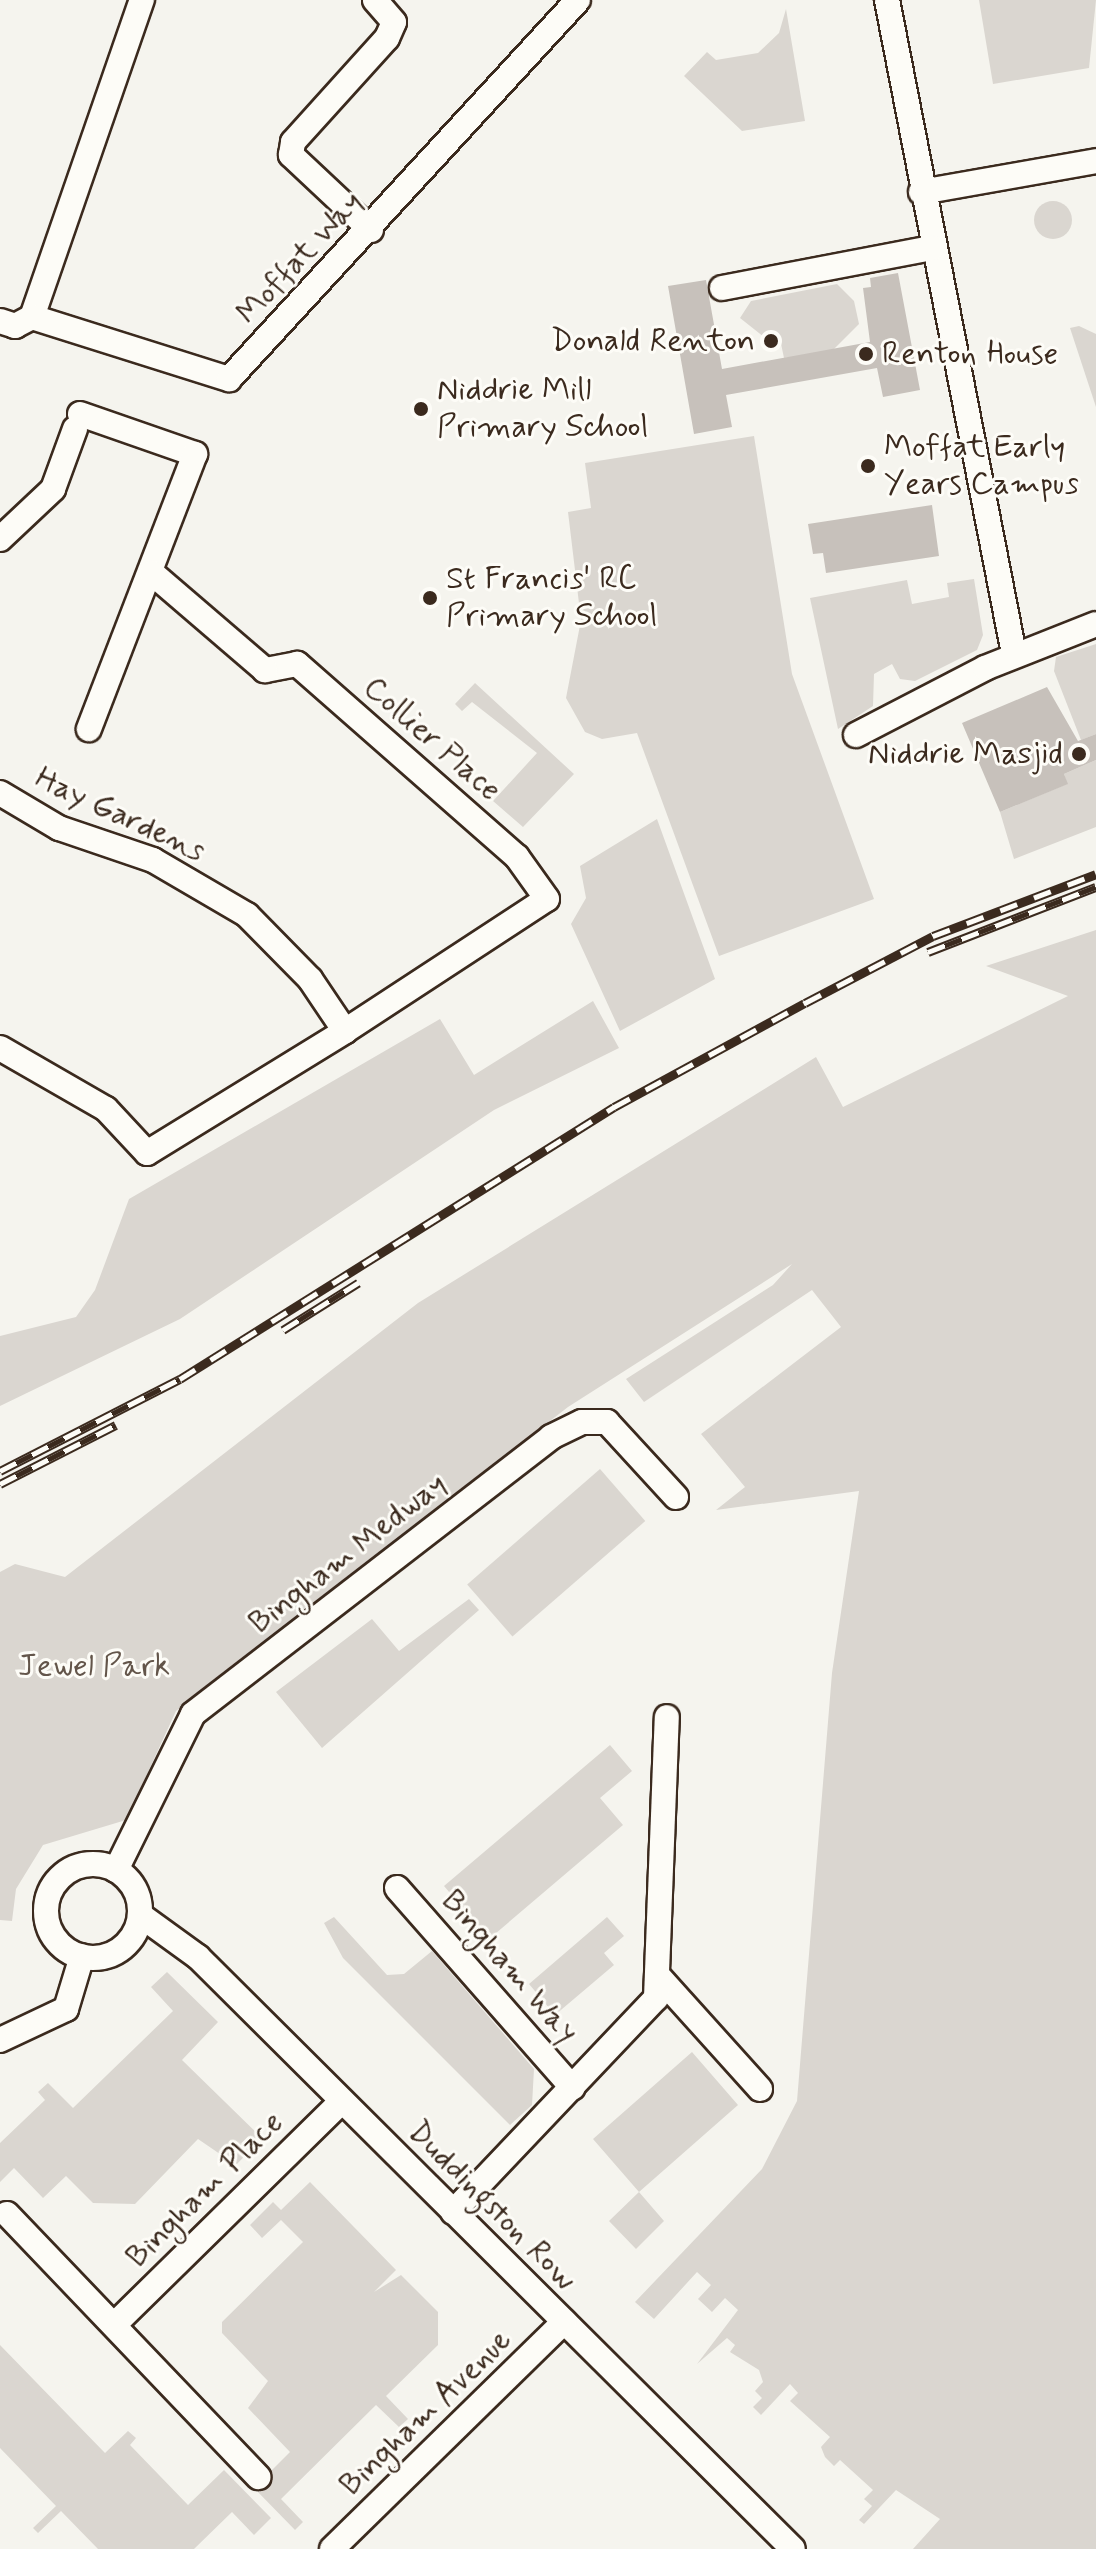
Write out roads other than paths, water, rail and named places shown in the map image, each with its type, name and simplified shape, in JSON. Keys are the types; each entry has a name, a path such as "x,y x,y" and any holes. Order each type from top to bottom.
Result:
{"street":[{"path":"32,317 142,0"},
{"path":"371,230 291,155 293,142 387,38 394,22 375,0"},
{"name":"Moffat Way","path":"0,321 15,326 32,317 229,379 371,230 578,0"},
{"path":"887,0 932,248 1014,654"},
{"path":"922,196 1096,161"},
{"path":"722,288 932,248"},
{"path":"0,539 53,489 77,421 195,454 152,573 89,729"},
{"name":"Collier Place","path":"152,573 265,670 297,664 538,878 547,899 537,909 345,1031"},
{"path":"856,735 1014,654 1096,624"},
{"name":"Hay Gardens","path":"0,793 59,828 153,860 247,915 310,979 345,1031"},
{"path":"0,1048 106,1109 147,1153 345,1031"},
{"name":"Bingham Medway","path":"116,1870 193,1714 551,1437 582,1422 607,1422 676,1497"},
{"name":"Bingham Way","path":"453,2212 647,2010 661,1979 667,1717"},
{"path":"80,1865 116,1870 134,1889 140,1915 120,1949 82,1956 53,1936 46,1914 50,1891 80,1865"},
{"name":"Bingham Way","path":"397,1888 573,2088"},
{"name":"Duddingston Row","path":"140,1915 198,1957 793,2549"},
{"path":"0,2040 66,2009 82,1956"},
{"path":"661,1979 760,2089"},
{"name":"Bingham Place","path":"114,2325 341,2102"},
{"path":"7,2214 258,2477"},
{"name":"Bingham Avenue","path":"332,2549 564,2322"}],"railway":[{"path":"0,1471 180,1379 614,1107 933,936 1096,874"},
{"path":"928,952 1096,887"},
{"path":"283,1330 358,1283"},
{"path":"0,1484 116,1425"}],"place":[{"name":"Donald Renton","path":"771,341"},
{"name":"Renton House","path":"866,354"},
{"name":"Niddrie Mill Primary School","path":"421,409"},
{"name":"Moffat Early Years Campus","path":"868,466"},
{"name":"St Francis' RC Primary School","path":"430,598"},
{"name":"Niddrie Masjid","path":"1079,754"}],"park label":[{"name":"Jewel Park","path":"94,1666"}]}
